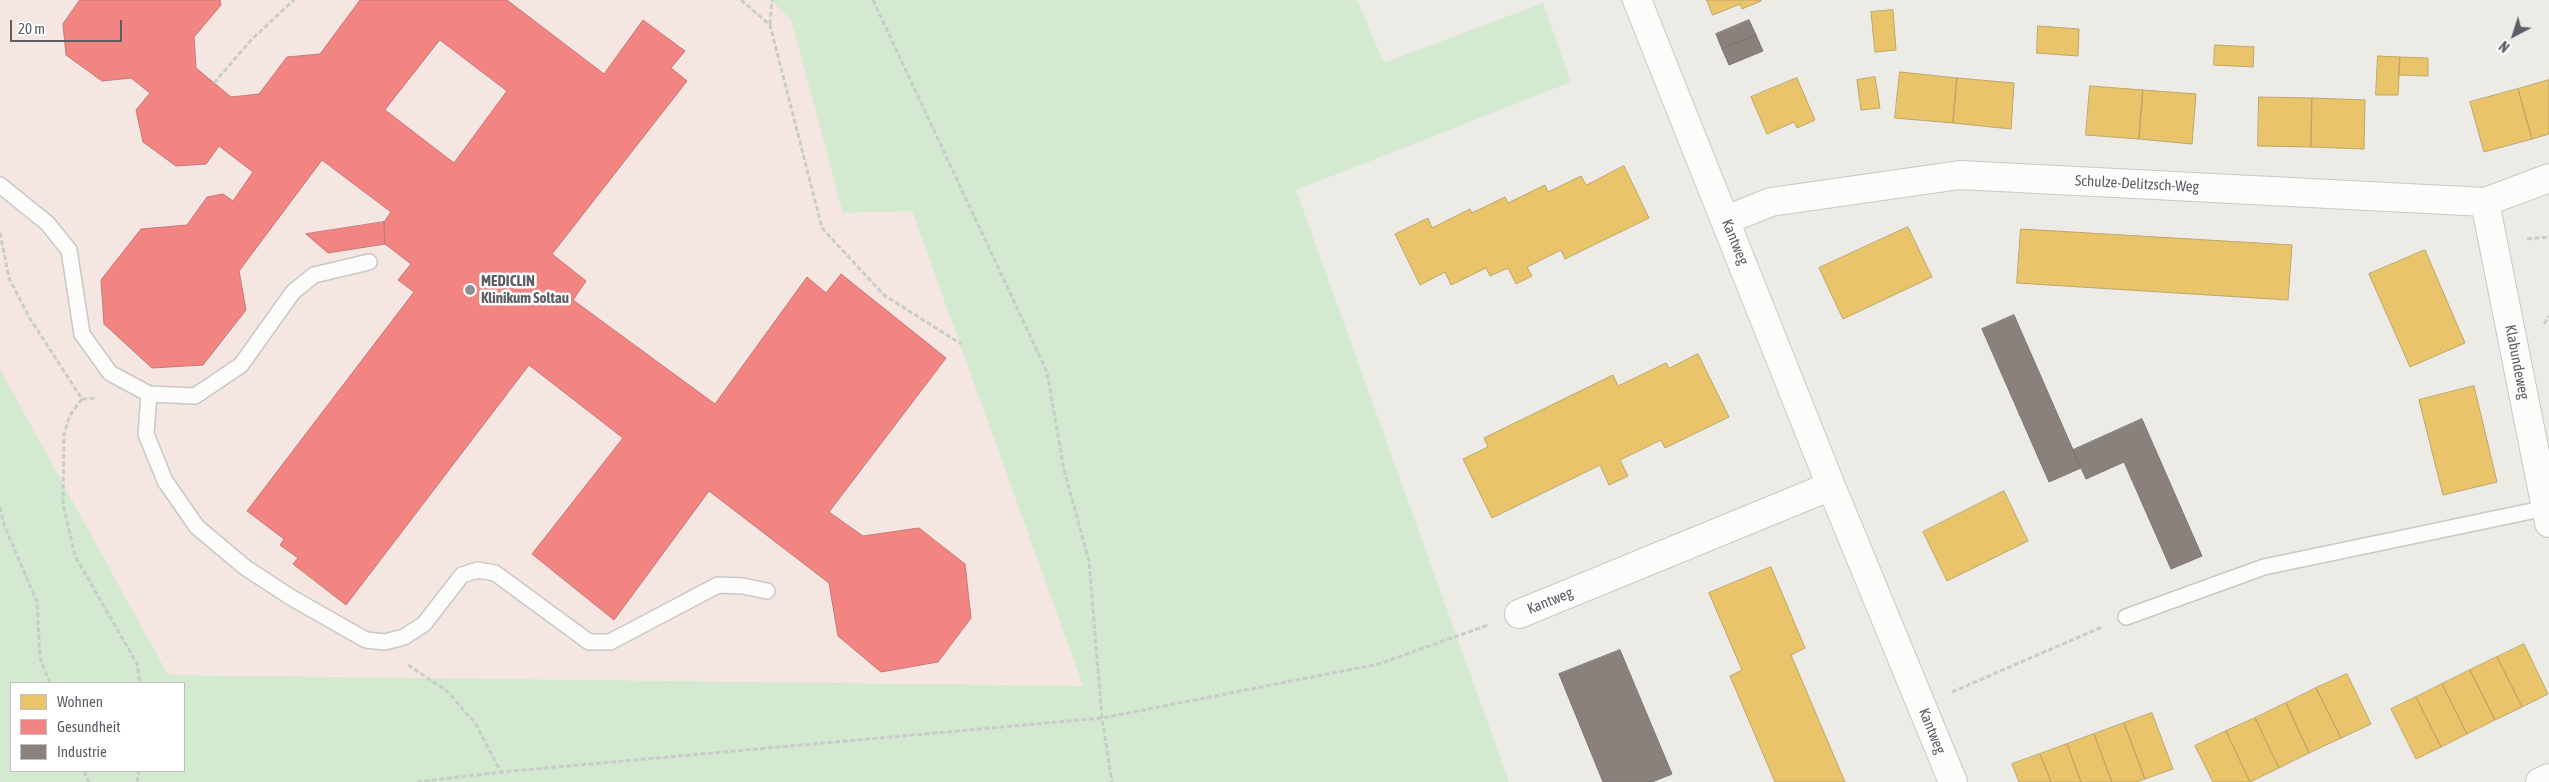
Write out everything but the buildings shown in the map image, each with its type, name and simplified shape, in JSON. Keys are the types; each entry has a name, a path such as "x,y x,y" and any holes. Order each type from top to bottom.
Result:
{"street":[{"name":"Kantweg","path":"1636,0 1726,220 1831,486 1953,782"},
{"name":"Schulze-Delitzsch-Weg","path":"1726,220 1772,202 1960,175 2485,202 2549,178"},
{"name":"Klabundeweg","path":"2485,202 2547,515"},
{"name":"Kantweg","path":"1519,614 1831,486"},
{"path":"2540,782 2549,778"}],"lane":[{"path":"0,185 47,223 68,250 82,334 110,373 142,390 195,396 241,365 293,292 314,275 369,262"},
{"path":"142,390 146,434 166,481 197,528 246,568 292,598 366,640 385,642 404,637 424,624 462,575 478,570 495,573 589,642 610,642 693,596 718,585 743,586 767,591"},
{"path":"2126,617 2264,566 2547,515"}],"path":[{"path":"214,82 252,39 294,0"},
{"path":"741,0 770,24"},
{"path":"772,0 770,24 822,228 884,295 961,344"},
{"path":"873,0 1047,372 1064,470 1089,560 1102,718 1112,782"},
{"path":"0,233 9,278 29,317 82,399"},
{"path":"0,250 4,254"},
{"path":"82,399 91,400 142,390"},
{"path":"82,399 70,415 64,434 63,504 75,556 137,664 140,682"},
{"path":"0,507 4,525 37,602 40,658 50,682"},
{"path":"417,782 501,772 1102,718 1379,664 1519,614"},
{"path":"1921,705 2126,617"},
{"path":"385,642 398,659 447,691 476,723 501,772"}],"shaded area":[{"name":"MEDICLIN Klinikum Soltau","path":"0,0 835,0 1083,686 168,675 0,369"}],"green space":[{"path":"770,0 1357,0 1384,63 1543,3 1571,82 1296,190 1509,782 0,782 0,369 168,675 1083,686 912,211 843,213 791,19"}],"place":[{"name":"MEDICLIN Klinikum Soltau","path":"470,290"}]}
